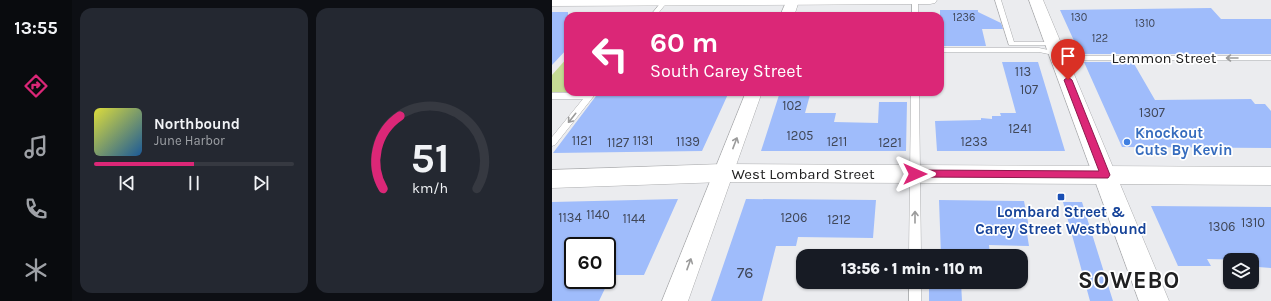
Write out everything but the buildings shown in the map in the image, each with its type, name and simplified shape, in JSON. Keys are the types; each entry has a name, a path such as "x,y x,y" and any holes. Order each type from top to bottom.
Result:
{"main road":[{"path":"552,2 930,0"},
{"path":"1036,0 1154,301"},
{"name":"West Lombard Street","path":"552,179 723,173 1271,176"}],"street":[{"path":"789,12 793,1"},
{"path":"675,301 752,96"}],"lane":[{"path":"915,0 915,12"},
{"path":"998,0 1011,44 1056,49"},
{"path":"656,12 665,1"},
{"path":"944,50 1056,49"},
{"name":"Lemmon Street","path":"1056,49 1077,58 1271,58"},
{"path":"552,96 564,95"},
{"path":"552,143 589,96"},
{"path":"915,96 915,249"},
{"path":"915,289 915,301"}],"green space":[{"path":"564,62 564,92 552,92 552,75"}],"place":[{"name":"Knockout Cuts By Kevin","path":"1127,142"},
{"name":"Lombard Street & Carey Street Westbound","path":"1061,197"}],"district":[{"name":"SOWEBO","path":"1129,280"}],"route":[{"path":"915,174 1105,175 1068,80"}]}
